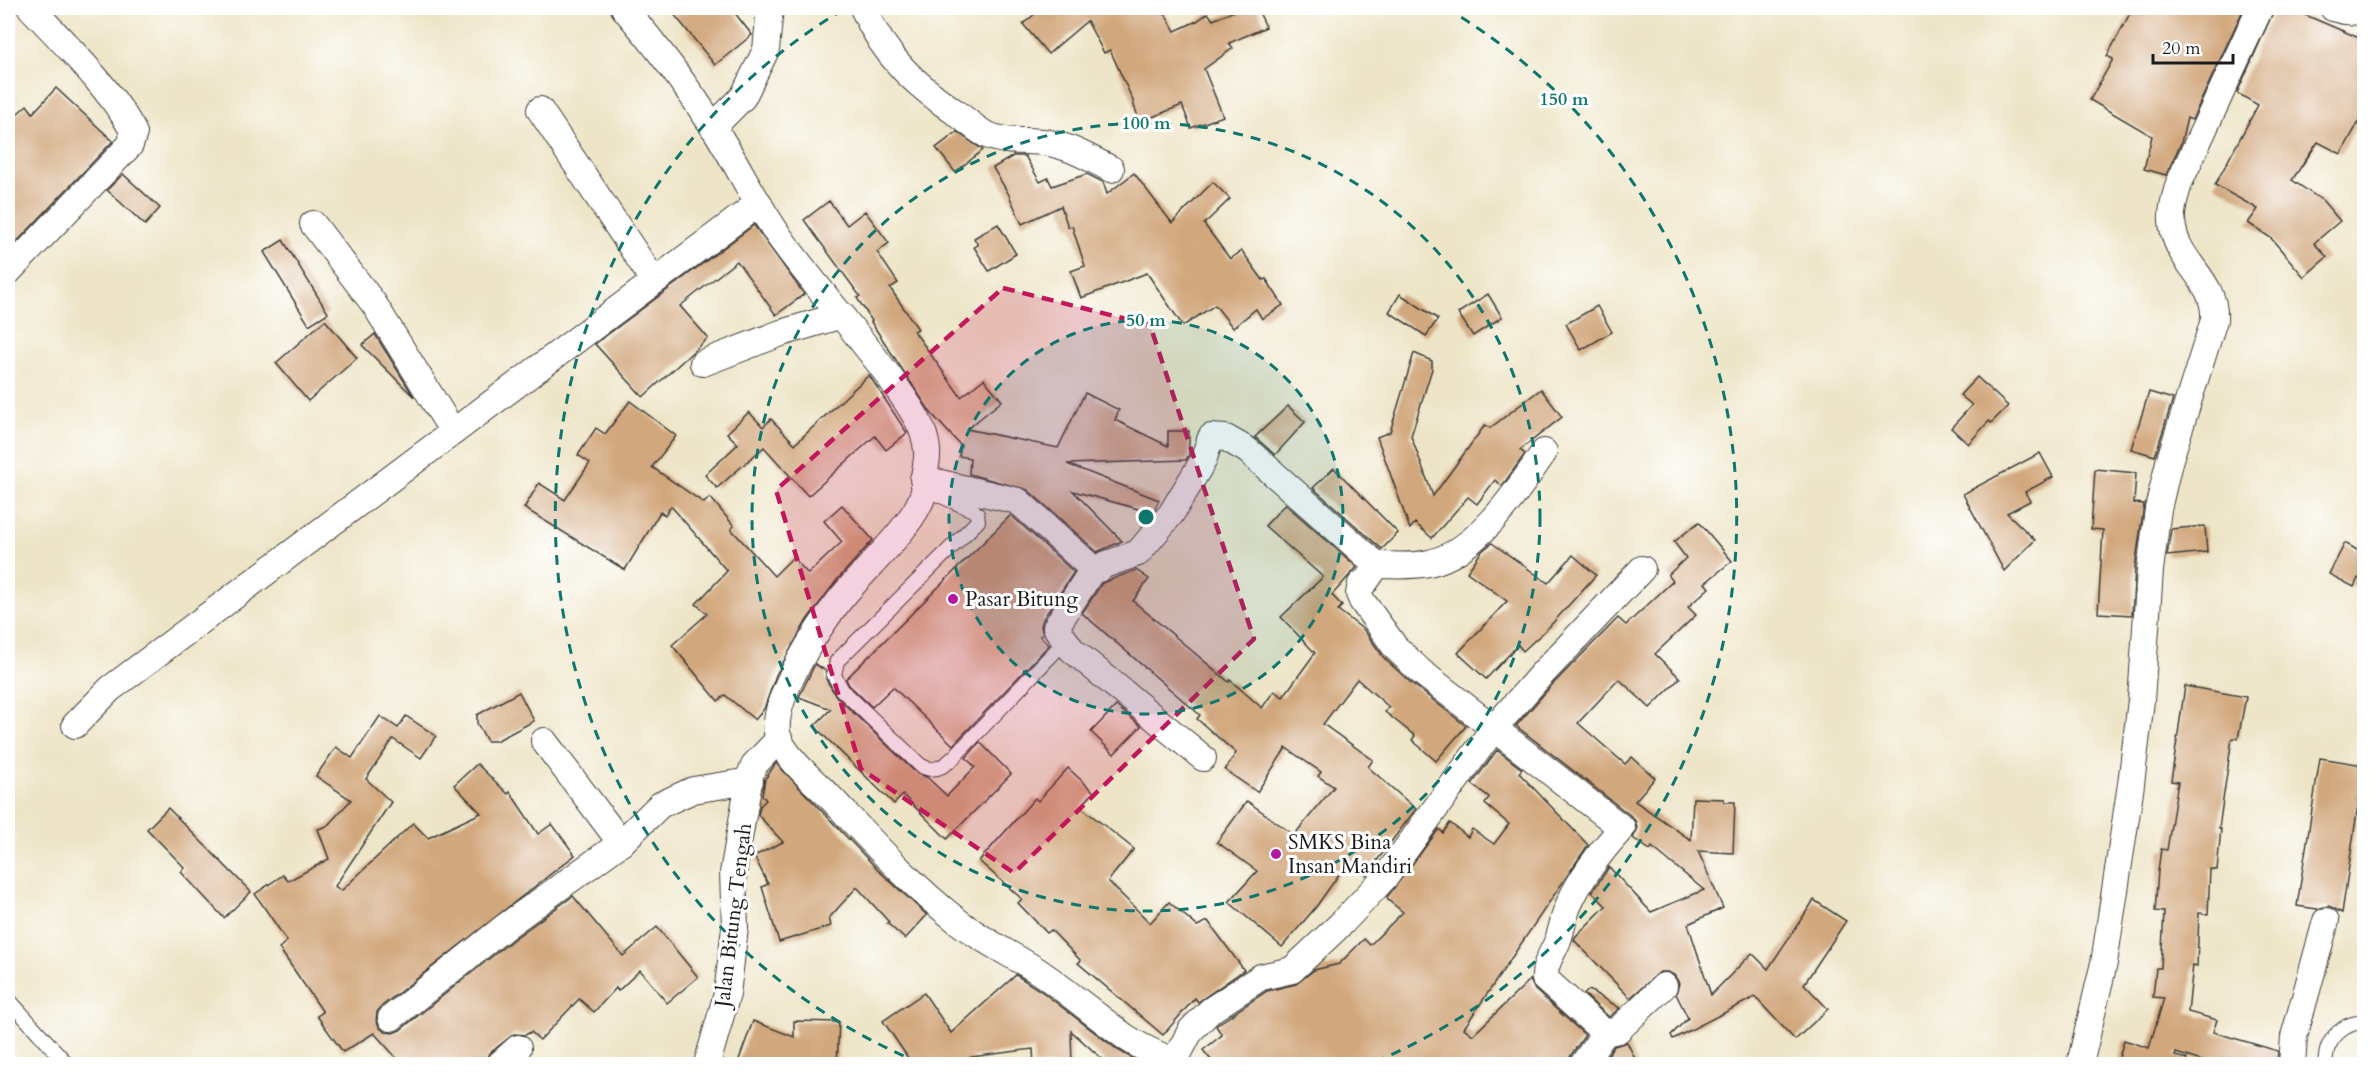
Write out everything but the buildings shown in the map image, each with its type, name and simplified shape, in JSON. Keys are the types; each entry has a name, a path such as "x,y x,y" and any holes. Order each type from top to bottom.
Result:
{"street":[{"path":"8,272 130,145 134,133 128,119 83,64 31,8"},
{"path":"624,8 657,49 713,127 781,238 876,359 924,432 928,464 924,484 905,526 848,589 808,645 792,677 781,708 778,724 779,739 789,754 849,817 909,879 951,917 983,940 1039,972 1131,1041 1175,1063 1183,1042 1191,1030 1211,1010 1261,977 1293,970 1343,922 1387,874 1494,728 1642,569"},
{"path":"713,127 743,97 766,50 770,8"},
{"path":"863,8 900,69 931,96 985,134 1008,141 1043,142 1067,147 1111,169"},
{"path":"2080,1065 2104,963 2132,784 2141,700 2150,570 2158,509 2176,441 2214,320 2213,298 2178,246 2172,220 2173,208 2179,183 2260,8"},
{"path":"2333,8 2364,12"},
{"path":"540,110 654,281"},
{"path":"75,725 110,689 759,203"},
{"path":"313,224 374,304 453,432"},
{"path":"703,363 781,333 842,315"},
{"path":"924,484 1018,501 1094,569 1099,569 1104,565 1138,553 1182,498 1203,461 1211,437 1226,438 1246,450 1377,565 1428,564 1461,549 1506,504 1544,452"},
{"path":"1377,565 1366,581 1361,584 1359,594 1395,647 1420,671 1622,828 1597,856 1579,884 1569,904 1545,971 1545,979 1605,1033"},
{"path":"1094,569 1056,627 1071,649 1203,758"},
{"name":"Jalan Bitung Tengah","path":"707,1065 727,994 735,928 733,873 750,781 755,764 779,739"},
{"path":"544,741 621,843"},
{"path":"391,1018 506,926 621,843 660,805 678,795 703,787 750,781"},
{"path":"2292,1065 2294,1037 2326,921"},
{"path":"1584,1065 1605,1033 1618,1030 1664,986"}],"lane":[{"path":"924,484 966,505 977,514 978,520 837,661 834,675 842,690 920,765 937,769 952,759 1066,640"},
{"path":"8,999 67,1065"},
{"path":"2325,1065 2328,1046 2340,1031 2356,1022 2364,1023"}],"highlighted area":[{"path":"1003,288 1150,325 1254,639 1014,873 861,769 776,490"}],"place":[{"name":"Pasar Bitung","path":"953,599"},
{"name":"SMKS Bina Insan Mandiri","path":"1276,854"}]}
